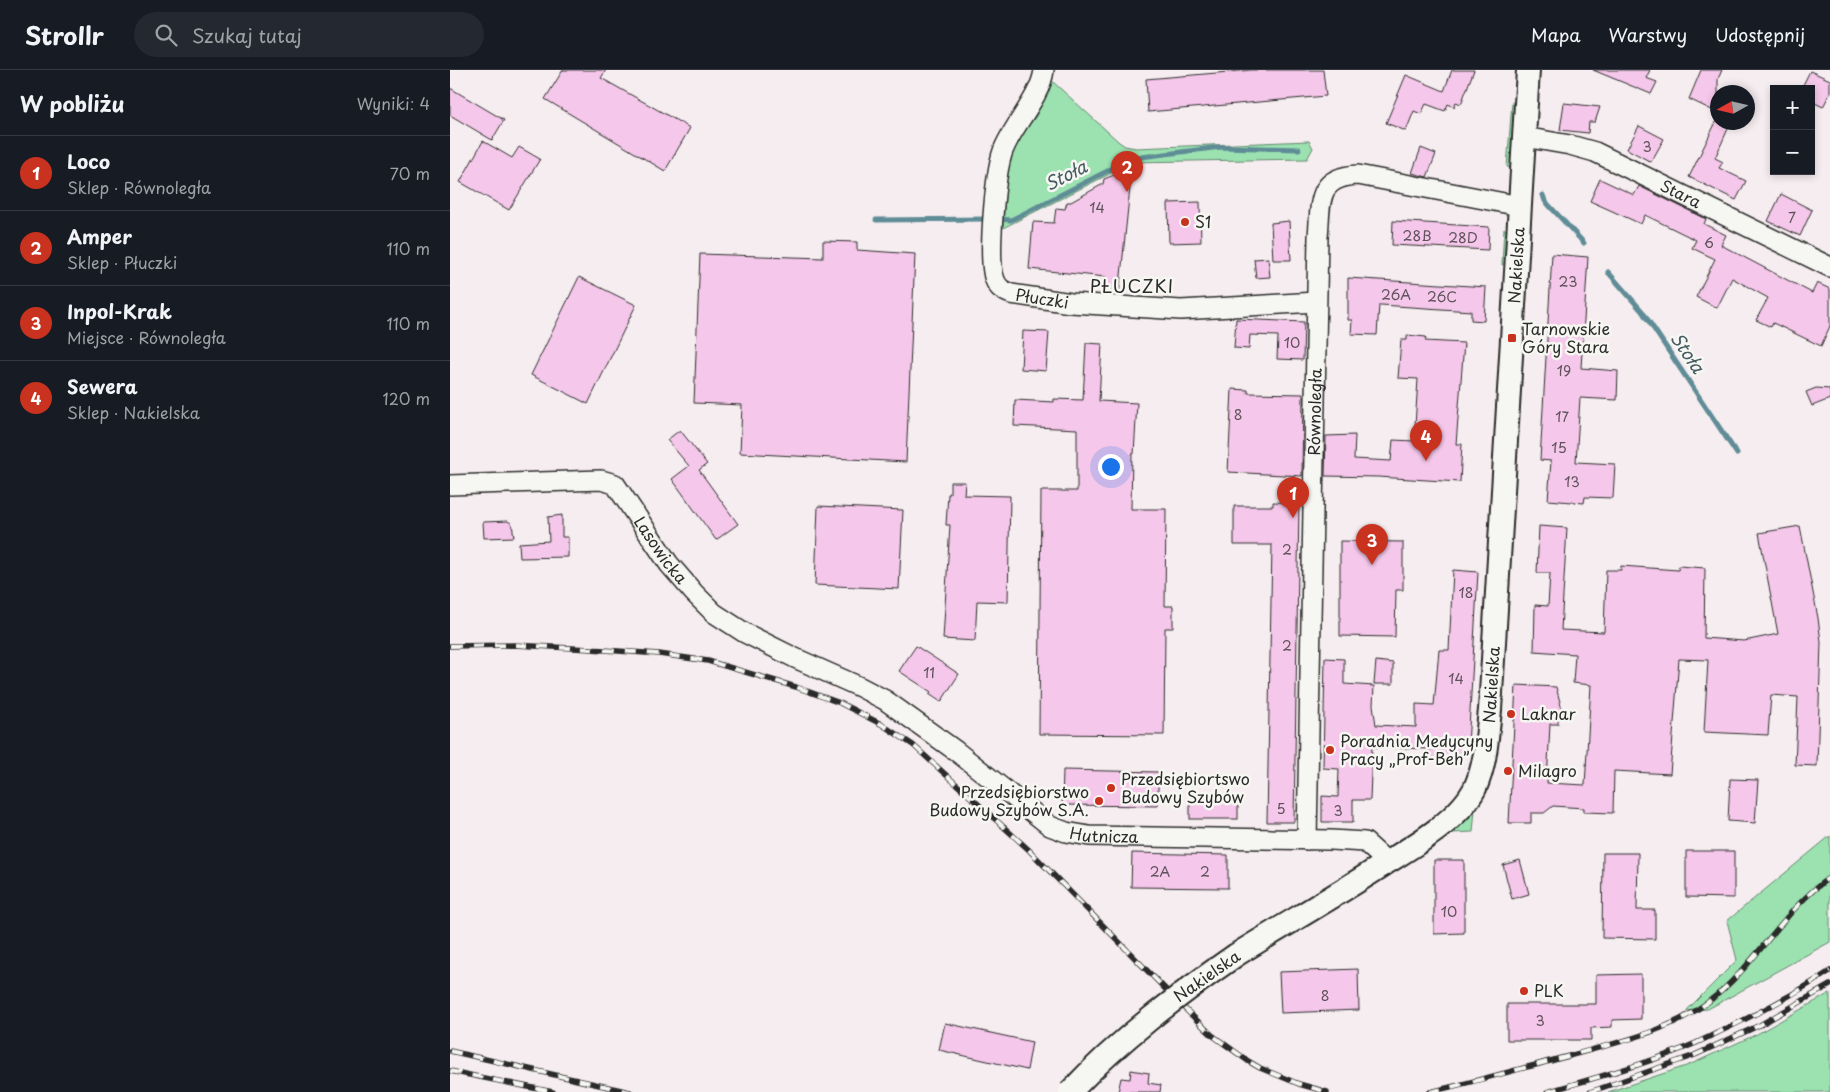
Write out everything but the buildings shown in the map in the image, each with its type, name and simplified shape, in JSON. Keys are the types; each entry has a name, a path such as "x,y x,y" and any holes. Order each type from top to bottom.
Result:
{"street":[{"name":"Płuczki","path":"1044,70 1037,90 1004,150 996,181 992,261 994,279 1004,292 1071,304 1181,310 1316,302"},
{"name":"Nakielska","path":"1070,1092 1129,1036 1175,998 1236,955 1340,893 1423,840 1462,805 1475,787 1486,753 1528,70"},
{"name":"Stara","path":"1524,137 1595,152 1830,267"},
{"name":"Równoległa","path":"1307,840 1316,302 1320,204 1325,187 1333,181 1347,176 1358,175 1501,204 1520,206"},
{"name":"Lasowicka","path":"450,485 601,480 615,484 669,564 714,613 745,632 795,658 860,687"},
{"name":"Hutnicza","path":"860,687 885,700 909,716 1050,826 1058,830 1089,836 1364,842 1387,862"}],"green space":[{"path":"1052,81 1125,146 1136,148 1309,141 1313,148 1307,159 1133,162 1003,228 1007,161 1036,116"},
{"path":"1512,102 1516,103 1511,172 1509,167 1507,167"},
{"path":"1504,228 1507,232 1506,263 1502,265"},
{"path":"1475,810 1473,832 1453,833"},
{"path":"1830,836 1830,942 1708,1009 1686,1011 1737,960 1727,921"},
{"path":"1830,993 1830,1092 1608,1092 1689,1065 1757,1034"}],"waterway":[{"name":"Stoła","path":"997,219 1011,220 1133,158 1221,147 1299,149"},
{"name":"Stoła","path":"1543,195 1545,201 1584,243"},
{"name":"Stoła","path":"876,220 989,219"},
{"name":"Stoła","path":"1608,272 1642,311 1737,454"}],"railway":[{"path":"450,646 514,645 591,649 659,654 708,661 796,687 840,703 881,724 913,745 1028,849 1212,1035 1260,1068 1299,1084 1327,1092"},
{"path":"1430,1092 1628,1040 1684,1017 1702,1007 1733,980 1800,903 1830,877"},
{"path":"1547,1092 1678,1051 1764,1010 1830,971"},
{"path":"1590,1092 1695,1055 1760,1025 1830,985"},
{"path":"450,1051 630,1092"},
{"path":"450,1071 553,1092"}],"place":[{"name":"Amper","path":"1127,192"},
{"name":"S1","path":"1185,222"},
{"name":"Tarnowskie Góry Stara","path":"1512,338"},
{"name":"Sewera","path":"1426,461"},
{"name":"Loco","path":"1293,518"},
{"name":"Inpol-Krak","path":"1372,565"},
{"name":"Laknar","path":"1511,714"},
{"name":"Poradnia Medycyny Pracy „Prof-Beh”","path":"1330,750"},
{"name":"Milagro","path":"1508,771"},
{"name":"Przedsiębiortswo Budowy Szybów","path":"1111,788"},
{"name":"Przedsiębiorstwo Budowy Szybów S.A.","path":"1099,801"},
{"name":"PLK","path":"1524,991"}],"district":[{"name":"PŁUCZKI","path":"1132,287"}]}
